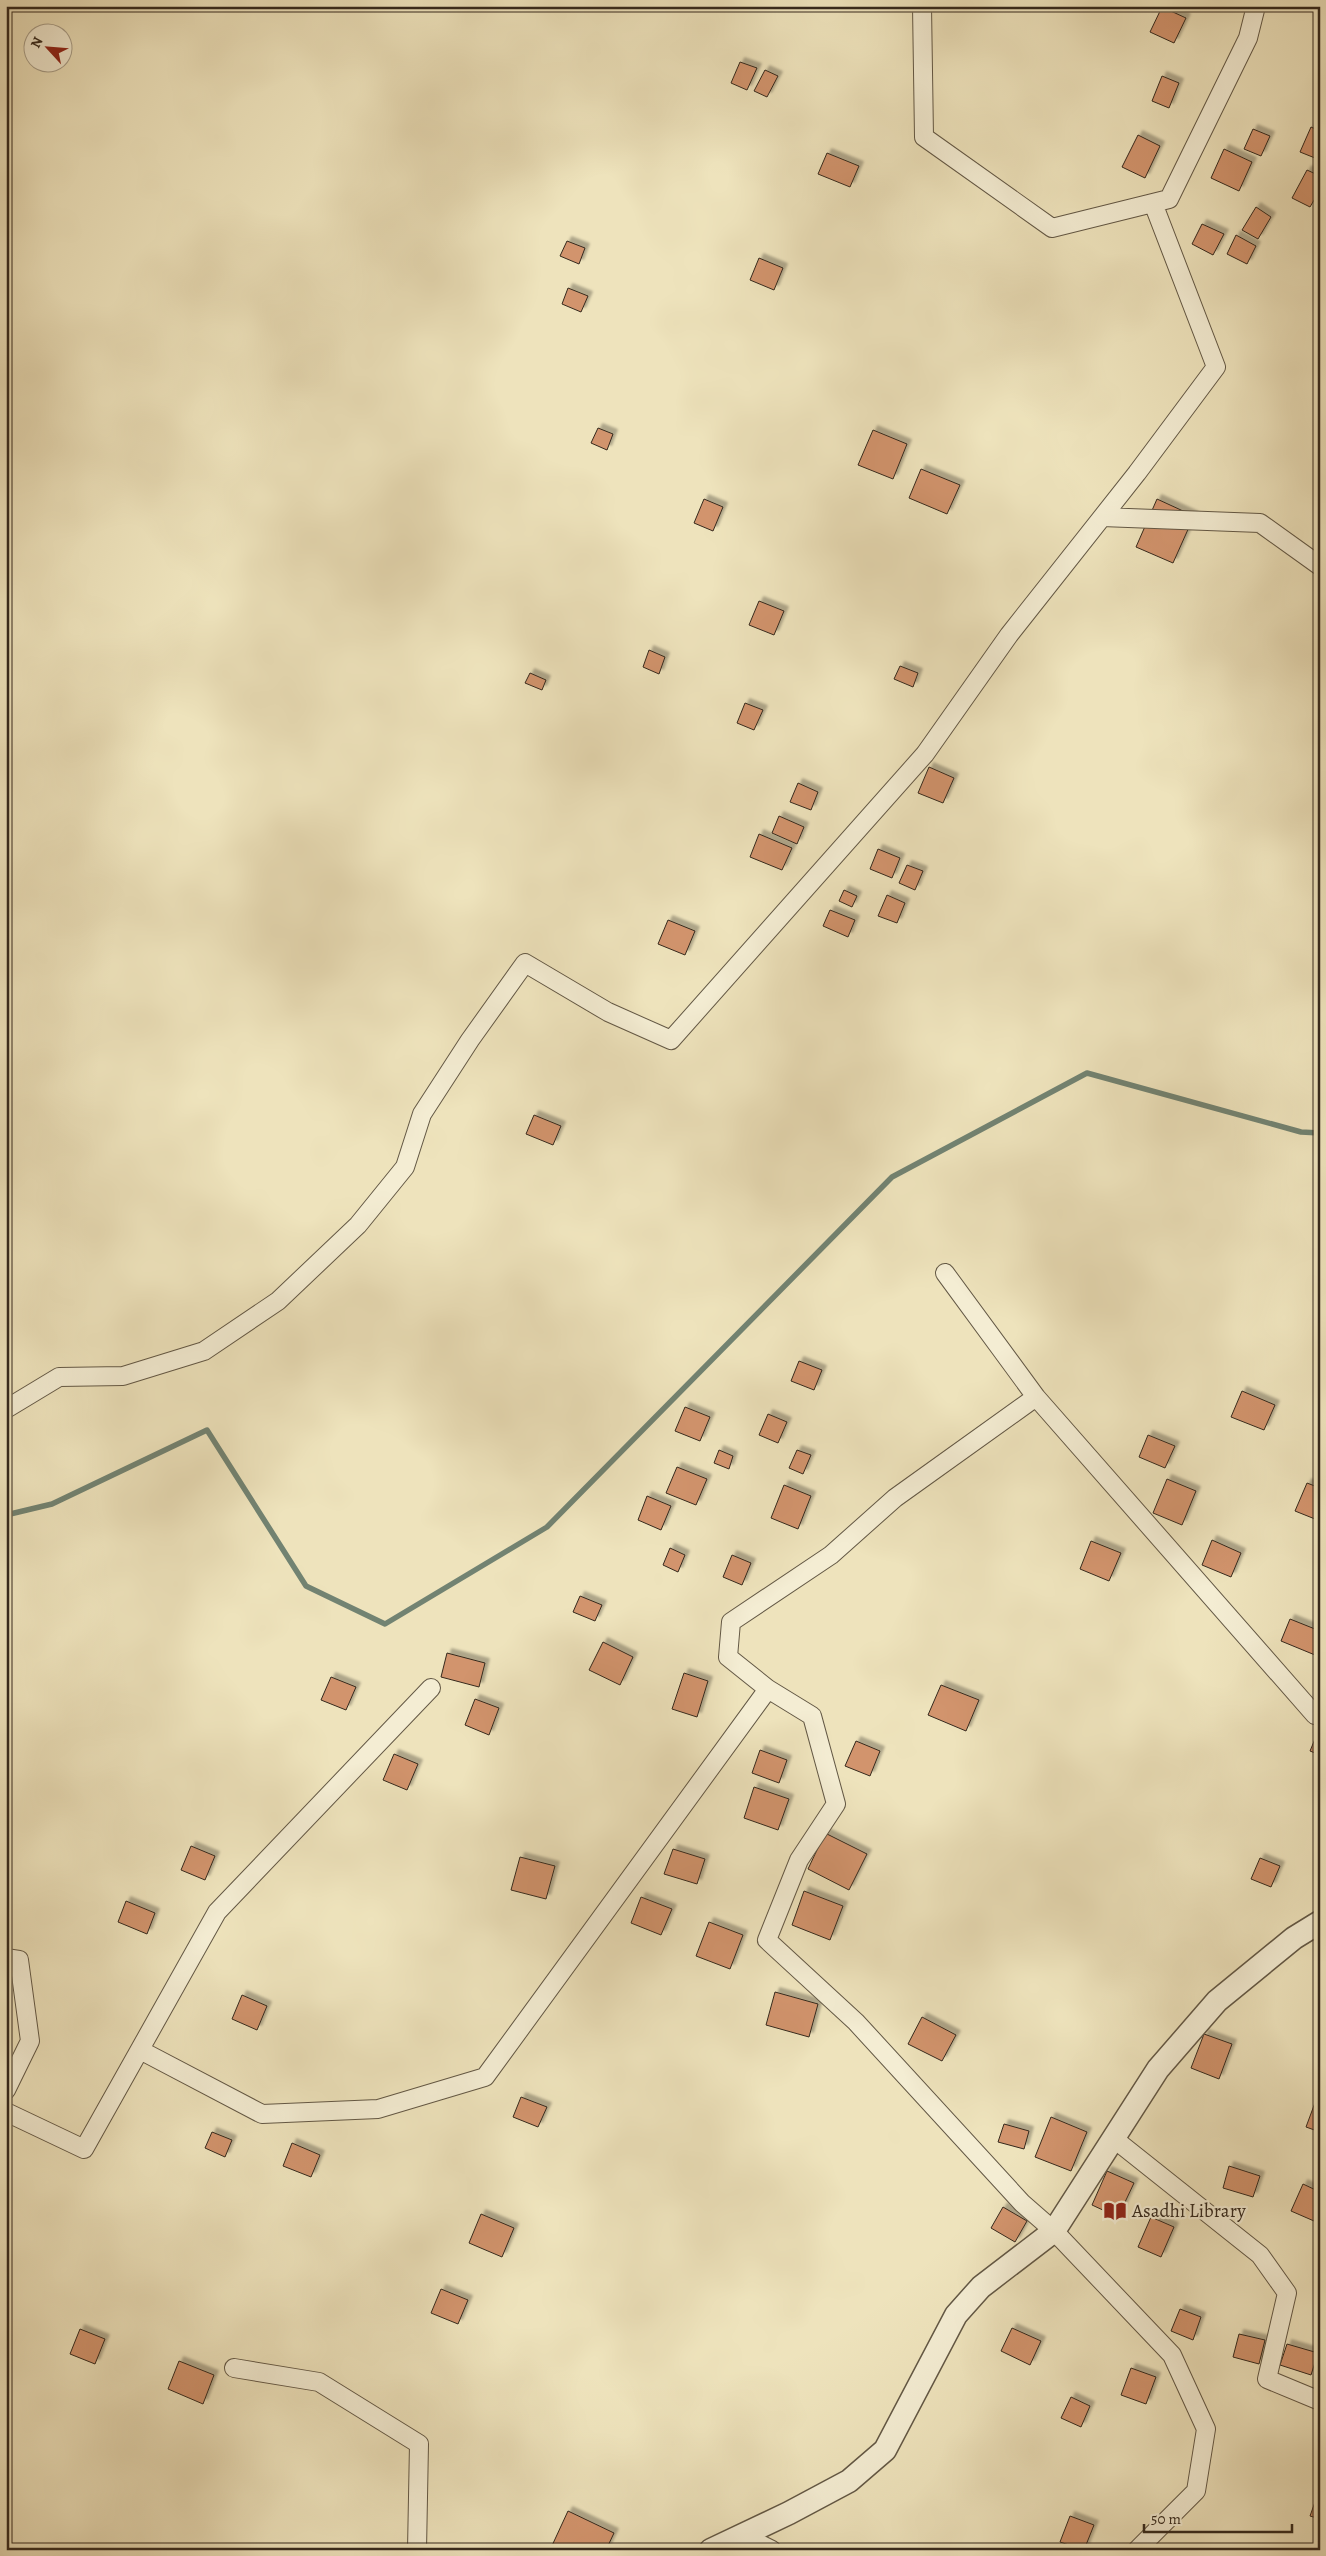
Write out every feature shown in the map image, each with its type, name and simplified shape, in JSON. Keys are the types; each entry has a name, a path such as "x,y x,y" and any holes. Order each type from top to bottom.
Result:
{"street":[{"path":"922,6 924,137 1052,228 1169,199 1248,38 1256,6"},
{"path":"6,1409 59,1377 123,1376 204,1351 278,1301 358,1224 405,1168 422,1114 470,1040 524,963 608,1012 671,1040 925,754 1009,635 1216,367 1153,203"},
{"path":"1102,517 1260,523 1320,566"},
{"path":"946,1273 1036,1397 1315,1715 1320,1712"},
{"path":"1036,1397 895,1498 831,1555 731,1622 728,1657 768,1689 812,1716 836,1804 799,1860 767,1940 856,2022 1022,2203 1054,2231 1172,2355 1206,2429 1196,2491 1137,2550"},
{"path":"6,2112 84,2149 217,1912 431,1688"},
{"path":"140,2050 262,2114 378,2109 486,2077 768,1689"},
{"path":"710,2550 789,2513 849,2481 886,2450 956,2315 981,2287 1054,2231 1158,2070 1217,2001 1294,1938 1320,1922"},
{"path":"6,1958 19,1960 30,2041 6,2090"},
{"path":"1113,2138 1260,2255 1287,2293 1267,2379 1320,2401"},
{"path":"234,2368 319,2382 419,2444 417,2550"},
{"path":"742,2535 772,2550"}],"building":[{"path":"1162,7 1186,18 1174,43 1150,32"},
{"path":"740,62 757,68 747,90 731,83"},
{"path":"765,70 778,76 767,97 754,91"},
{"path":"1162,76 1179,83 1169,108 1152,101"},
{"path":"1311,127 1320,131 1320,160 1300,152"},
{"path":"1253,129 1270,136 1261,156 1244,149"},
{"path":"1138,135 1160,146 1145,178 1122,167"},
{"path":"1224,149 1252,162 1239,191 1211,178"},
{"path":"827,153 859,166 850,187 818,174"},
{"path":"1307,170 1320,176 1320,190 1310,207 1292,198"},
{"path":"1256,207 1271,217 1258,239 1242,230"},
{"path":"1202,224 1224,234 1213,255 1192,244"},
{"path":"1236,235 1256,246 1247,264 1227,254"},
{"path":"567,241 585,248 579,264 560,256"},
{"path":"759,258 783,268 774,290 750,280"},
{"path":"568,288 588,296 581,312 562,304"},
{"path":"598,428 613,434 607,450 591,443"},
{"path":"873,430 907,444 893,479 858,465"},
{"path":"921,469 960,485 947,514 909,498"},
{"path":"704,499 723,507 713,531 694,523"},
{"path":"1157,499 1194,516 1173,563 1136,547"},
{"path":"759,601 784,611 774,635 749,625"},
{"path":"649,650 665,657 659,674 643,667"},
{"path":"900,666 918,673 913,687 894,679"},
{"path":"530,673 546,680 542,690 525,683"},
{"path":"745,703 763,710 754,730 737,723"},
{"path":"929,767 954,778 943,803 918,793"},
{"path":"798,783 818,792 811,810 790,802"},
{"path":"779,816 804,827 797,844 772,833"},
{"path":"759,834 792,848 782,870 750,857"},
{"path":"878,849 900,858 892,878 870,869"},
{"path":"907,865 923,871 915,890 899,883"},
{"path":"844,890 857,896 852,907 839,901"},
{"path":"887,895 905,903 897,923 878,916"},
{"path":"830,910 855,920 848,937 823,926"},
{"path":"668,920 695,931 685,955 658,944"},
{"path":"534,1115 561,1126 553,1145 526,1134"},
{"path":"799,1361 822,1370 814,1390 791,1381"},
{"path":"1242,1391 1275,1405 1264,1430 1231,1417"},
{"path":"685,1407 710,1417 700,1441 675,1431"},
{"path":"768,1414 787,1422 778,1443 759,1435"},
{"path":"1148,1435 1175,1446 1165,1468 1139,1457"},
{"path":"719,1450 733,1456 729,1469 714,1463"},
{"path":"797,1450 811,1455 803,1474 789,1468"},
{"path":"677,1467 707,1479 696,1505 666,1493"},
{"path":"1167,1479 1196,1491 1182,1525 1153,1513"},
{"path":"1307,1483 1320,1488 1320,1521 1295,1511"},
{"path":"784,1485 811,1496 798,1529 771,1518"},
{"path":"647,1496 671,1506 661,1530 638,1520"},
{"path":"1212,1540 1241,1553 1231,1577 1202,1565"},
{"path":"1091,1541 1121,1553 1109,1581 1080,1569"},
{"path":"670,1548 685,1555 678,1572 663,1565"},
{"path":"732,1555 751,1563 742,1585 723,1577"},
{"path":"580,1596 602,1605 595,1621 573,1612"},
{"path":"1290,1619 1320,1631 1320,1644 1315,1655 1281,1641"},
{"path":"603,1642 633,1657 620,1685 589,1670"},
{"path":"447,1653 485,1663 479,1687 441,1677"},
{"path":"684,1673 708,1681 697,1717 672,1709"},
{"path":"331,1677 356,1687 346,1710 321,1700"},
{"path":"941,1685 979,1700 966,1731 928,1715"},
{"path":"475,1699 499,1708 489,1735 465,1725"},
{"path":"1320,1727 1320,1755 1310,1751"},
{"path":"856,1741 880,1751 870,1776 845,1766"},
{"path":"760,1750 787,1760 779,1783 752,1773"},
{"path":"394,1754 418,1764 407,1790 383,1780"},
{"path":"754,1787 789,1799 778,1830 744,1818"},
{"path":"825,1833 867,1854 849,1890 808,1869"},
{"path":"191,1846 215,1856 205,1880 181,1870"},
{"path":"673,1849 705,1859 697,1884 664,1874"},
{"path":"520,1857 555,1866 546,1899 511,1890"},
{"path":"1260,1858 1280,1866 1271,1887 1251,1879"},
{"path":"804,1891 843,1906 830,1940 792,1925"},
{"path":"641,1897 672,1909 661,1935 631,1923"},
{"path":"126,1901 155,1913 147,1934 118,1922"},
{"path":"709,1922 743,1935 730,1969 696,1956"},
{"path":"775,1992 818,2004 809,2037 766,2025"},
{"path":"242,1995 267,2006 257,2030 232,2019"},
{"path":"922,2017 956,2035 942,2061 908,2044"},
{"path":"1204,2034 1232,2044 1219,2079 1191,2068"},
{"path":"521,2097 547,2107 538,2127 513,2117"},
{"path":"1316,2100 1320,2101 1320,2132 1306,2127"},
{"path":"1051,2117 1087,2132 1071,2171 1035,2157"},
{"path":"1004,2124 1029,2131 1024,2149 998,2142"},
{"path":"212,2132 232,2140 225,2157 205,2148"},
{"path":"292,2143 320,2155 311,2177 283,2166"},
{"path":"1229,2166 1260,2176 1253,2197 1223,2188"},
{"path":"1107,2171 1134,2183 1118,2217 1092,2205"},
{"path":"1303,2184 1320,2192 1320,2208 1314,2221 1291,2211"},
{"path":"1003,2207 1027,2221 1015,2242 991,2228"},
{"path":"481,2214 514,2228 502,2257 469,2243"},
{"path":"1151,2217 1174,2227 1161,2257 1138,2247"},
{"path":"441,2289 468,2300 458,2324 431,2313"},
{"path":"1180,2309 1201,2317 1193,2340 1171,2331"},
{"path":"1012,2328 1041,2341 1030,2365 1001,2351"},
{"path":"80,2329 105,2339 95,2364 70,2354"},
{"path":"1239,2334 1265,2340 1259,2364 1233,2357"},
{"path":"1287,2344 1318,2353 1311,2375 1280,2365"},
{"path":"179,2361 214,2375 203,2404 168,2389"},
{"path":"1131,2368 1156,2377 1146,2404 1121,2395"},
{"path":"1071,2397 1090,2406 1081,2427 1061,2418"},
{"path":"1320,2488 1320,2519 1310,2516"},
{"path":"568,2511 614,2533 606,2550 550,2550"},
{"path":"1070,2516 1094,2525 1084,2550 1060,2542"}],"waterway":[{"path":"6,1515 52,1504 207,1430 306,1586 385,1624 547,1527 892,1177 1087,1073 1301,1132 1320,1133"}],"place":[{"name":"Asadhi Library","path":"1115,2211"}]}
